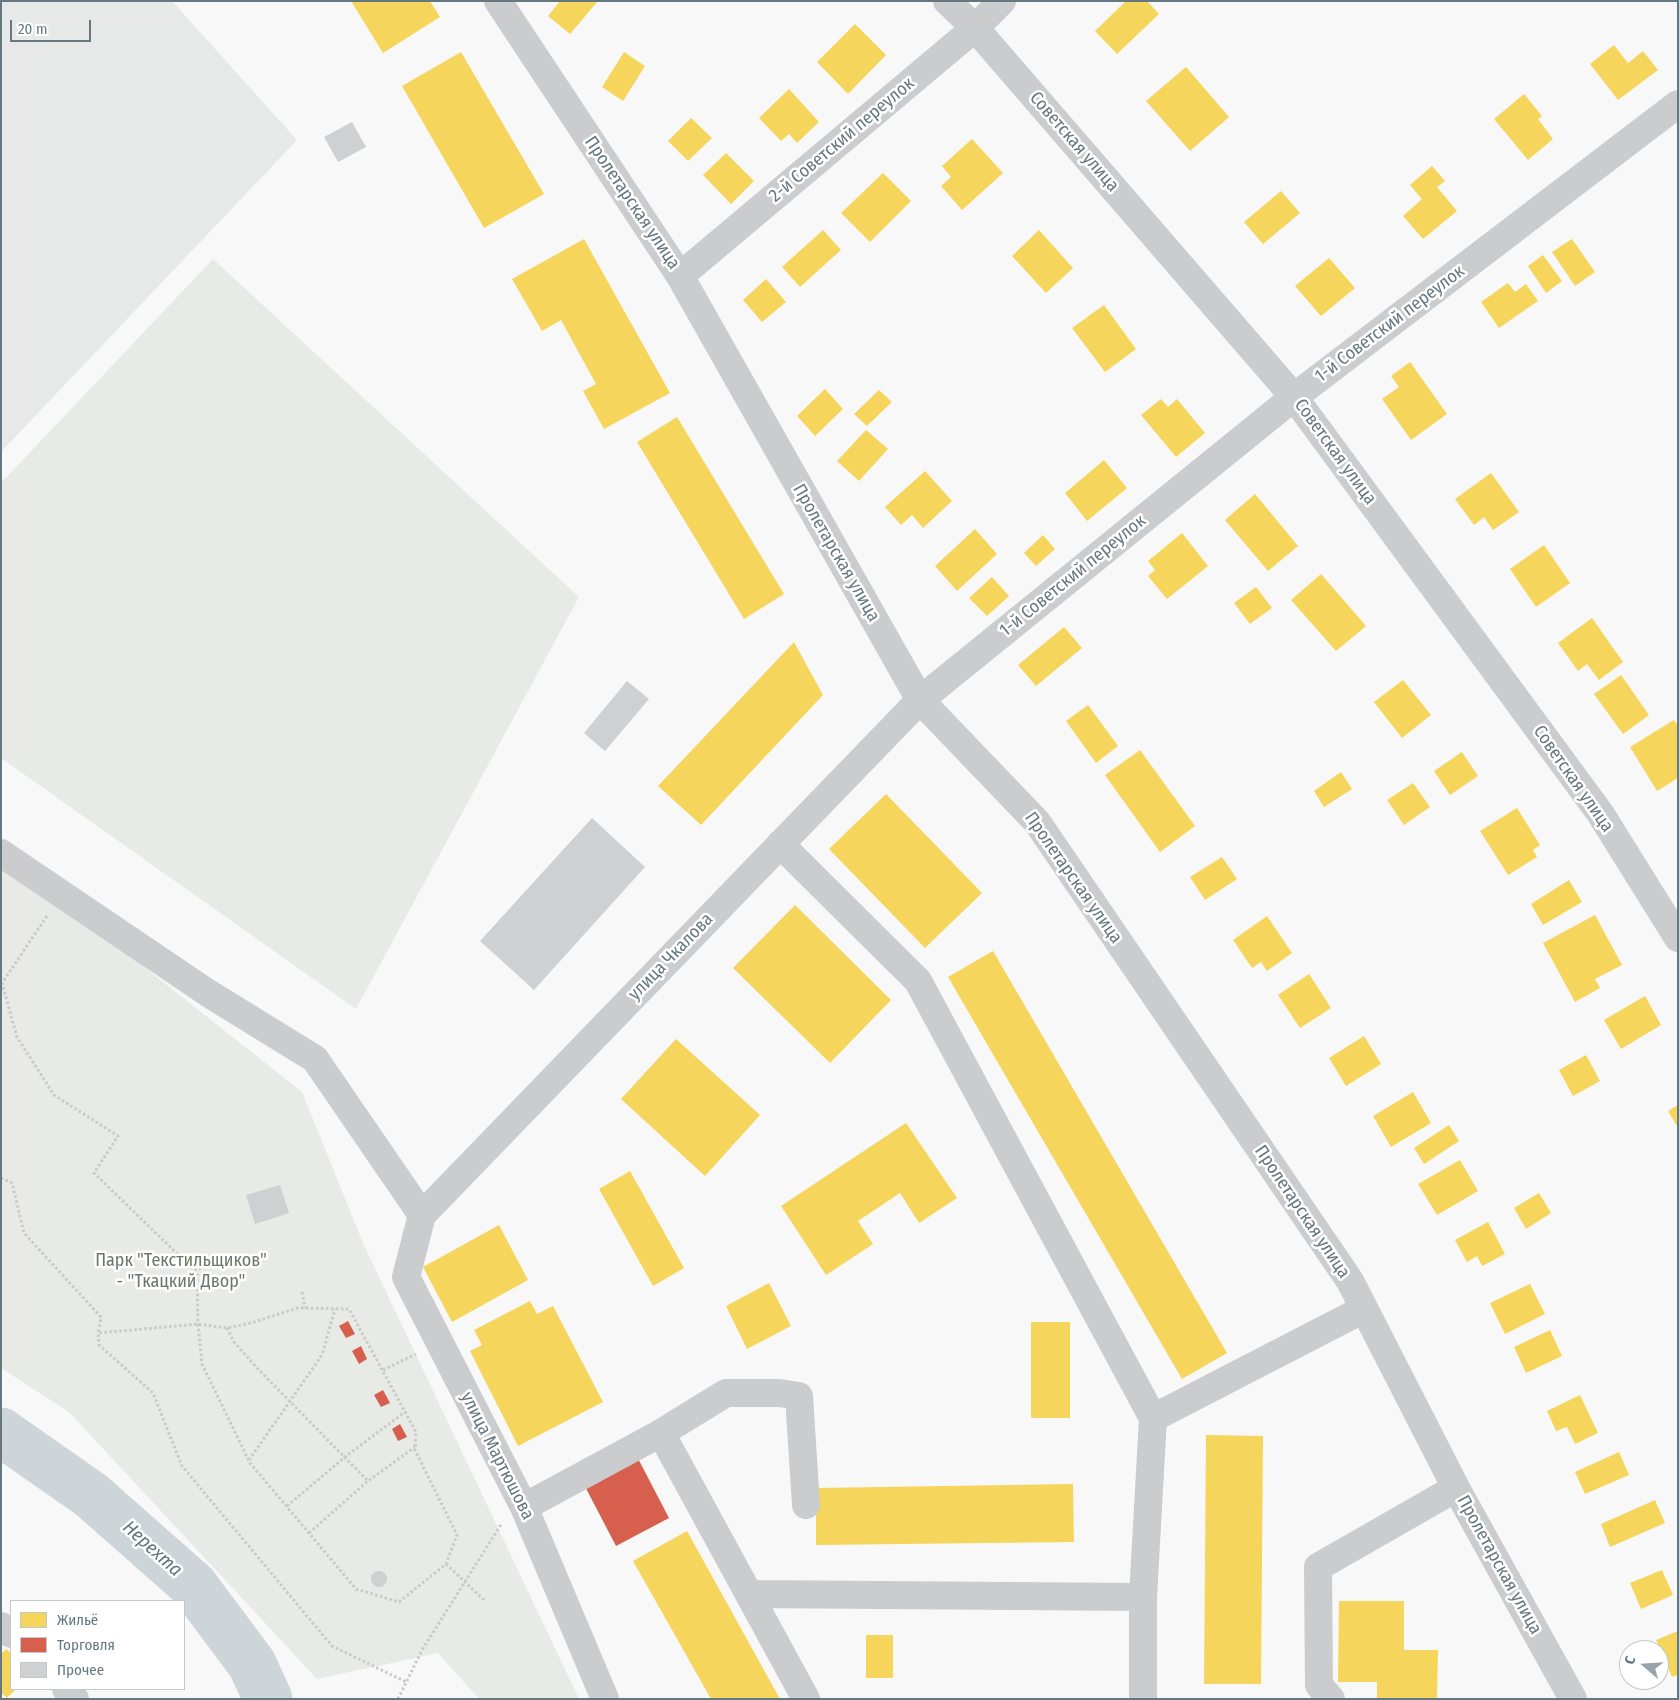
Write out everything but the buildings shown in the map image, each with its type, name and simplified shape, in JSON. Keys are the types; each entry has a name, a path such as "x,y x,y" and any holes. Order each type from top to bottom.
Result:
{"street":[{"name":"Пролетарская улица","path":"498,1 680,276 920,700 1037,822 1350,1281 1456,1488 1573,1699"},
{"name":"Советская улица","path":"947,1 975,28 1294,397 1600,814 1678,938"},
{"name":"2-й Советский переулок","path":"680,276 975,28 1002,1"},
{"name":"1-й Советский переулок","path":"920,700 1294,397 1678,104"},
{"name":"улица Чкалова","path":"422,1215 920,700"},
{"path":"780,844 918,981 1153,1418 1143,1597 1143,1699"},
{"path":"1,853 208,993 315,1059 422,1215"},
{"name":"улица Мартюшова","path":"422,1215 406,1277 524,1507 605,1699"},
{"path":"1153,1418 1364,1309"},
{"path":"524,1507 661,1433 726,1393 779,1393 799,1396 806,1505"},
{"path":"661,1433 806,1699"},
{"path":"1330,1699 1320,1685 1318,1567 1456,1488"},
{"path":"749,1594 1143,1597"}],"path":[{"path":"39,911 47,916 2,983 17,1037 54,1095 118,1136 94,1173 197,1273 198,1324 202,1364 249,1460 356,1589 399,1602 446,1564 457,1536 415,1447 416,1432 349,1309 298,1308 252,1323 227,1328 198,1324 98,1333"},
{"path":"1,1178 12,1183 24,1233 102,1317 98,1333 99,1345 153,1393 182,1466 332,1646 406,1682"},
{"path":"194,1270 235,1259"},
{"path":"302,1292 305,1308"},
{"path":"249,1460 322,1355 335,1308"},
{"path":"227,1328 234,1342 368,1482"},
{"path":"383,1370 439,1342"},
{"path":"287,1506 345,1457 406,1412"},
{"path":"309,1533 368,1482 415,1447"},
{"path":"398,1699 422,1650 506,1517 524,1507"},
{"path":"446,1564 484,1600"}],"shaded area":[{"path":"1,1 172,1 297,140 1,452"}],"green space":[{"path":"213,259 579,597 356,1009 1,758 1,483"},
{"name":"Парк \"Текстильщиков\" - \"Ткацкий Двор\"","path":"1,868 134,959 302,1092 363,1243 579,1699 479,1699 438,1653 317,1679 69,1412 1,1368"}],"waterway":[{"name":"Нерехта","path":"1,1432 91,1495 193,1585 252,1664 268,1699"}]}
